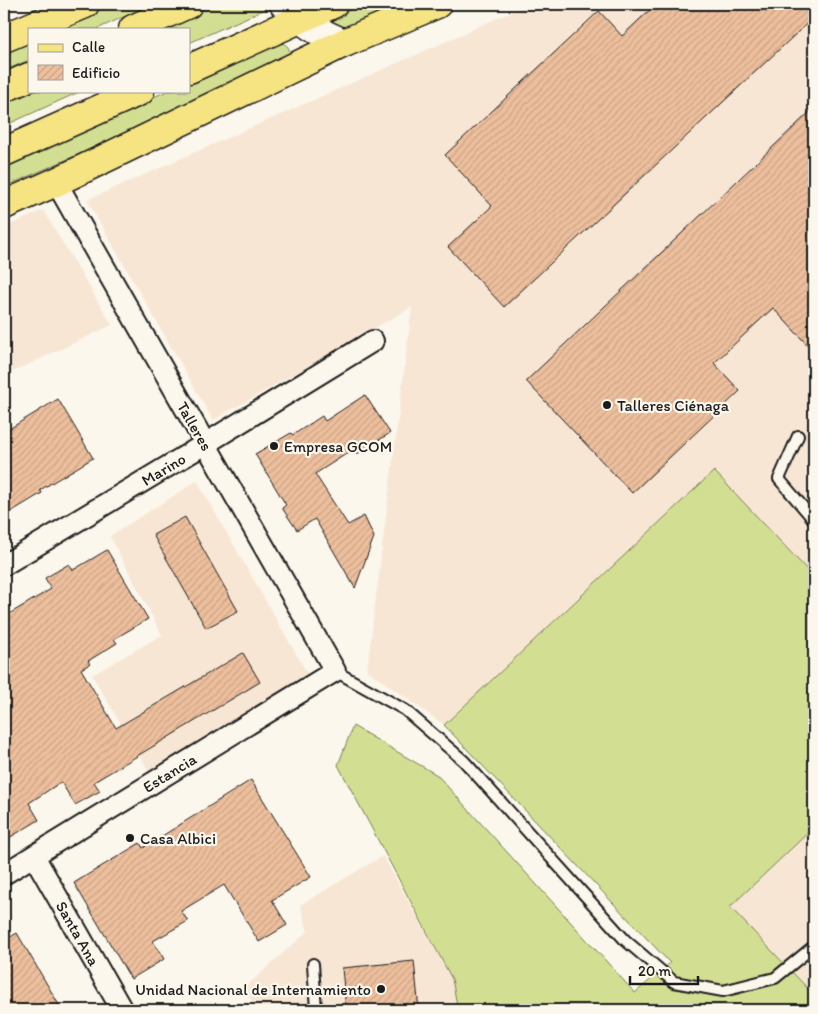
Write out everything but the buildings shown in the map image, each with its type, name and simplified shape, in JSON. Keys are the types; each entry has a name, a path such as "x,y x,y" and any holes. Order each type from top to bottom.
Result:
{"main road":[{"path":"4,38 85,4"},
{"path":"135,28 188,4"},
{"path":"190,68 292,12 333,4"},
{"path":"4,205 56,182 344,43 437,4"},
{"path":"292,12 314,29 344,43"},
{"path":"4,88 28,77"},
{"path":"4,152 138,92"}],"street":[{"name":"Talleres","path":"56,182 335,671"},
{"name":"Marino","path":"4,565 373,341"},
{"name":"Estancia","path":"4,874 335,671"},
{"name":"Santa Ana","path":"34,856 122,1010"}],"lane":[{"path":"798,436 779,479 814,520"},
{"path":"335,671 405,710 464,761 625,940 674,982 723,991 775,978 814,946"},
{"path":"313,964 316,1010"}],"shaded area":[{"name":"Talleres Ciénaga","path":"528,4 814,4 814,577 714,471 444,725 367,670 412,307 213,420 87,200"},
{"path":"43,210 112,325 4,376 4,228"},
{"path":"197,481 311,680 150,773 92,675 162,635 110,536"},
{"path":"814,827 814,995 730,907"},
{"path":"383,856 452,979 458,1010 257,1010 244,988 308,931 300,905"}],"green space":[{"path":"110,4 152,4 99,28 55,28"},
{"path":"218,4 264,4 270,7 190,43 190,28 163,28"},
{"path":"364,4 405,4 345,30 321,23"},
{"path":"28,39 28,60 4,71 4,50"},
{"path":"278,43 283,43 289,49 290,54 159,119 4,187 4,164 165,92 190,92 190,82"},
{"path":"28,91 79,92 4,126 4,98"},
{"path":"714,471 814,577 814,827 730,907 814,995 814,1010 458,1010 452,979 338,765 353,726 437,775 635,993 670,963 444,725"}],"place":[{"name":"Talleres Ciénaga","path":"607,405"},
{"name":"Empresa GCOM","path":"274,446"},
{"name":"Casa Albici","path":"130,838"},
{"name":"Unidad Nacional de Internamiento","path":"381,989"}]}
